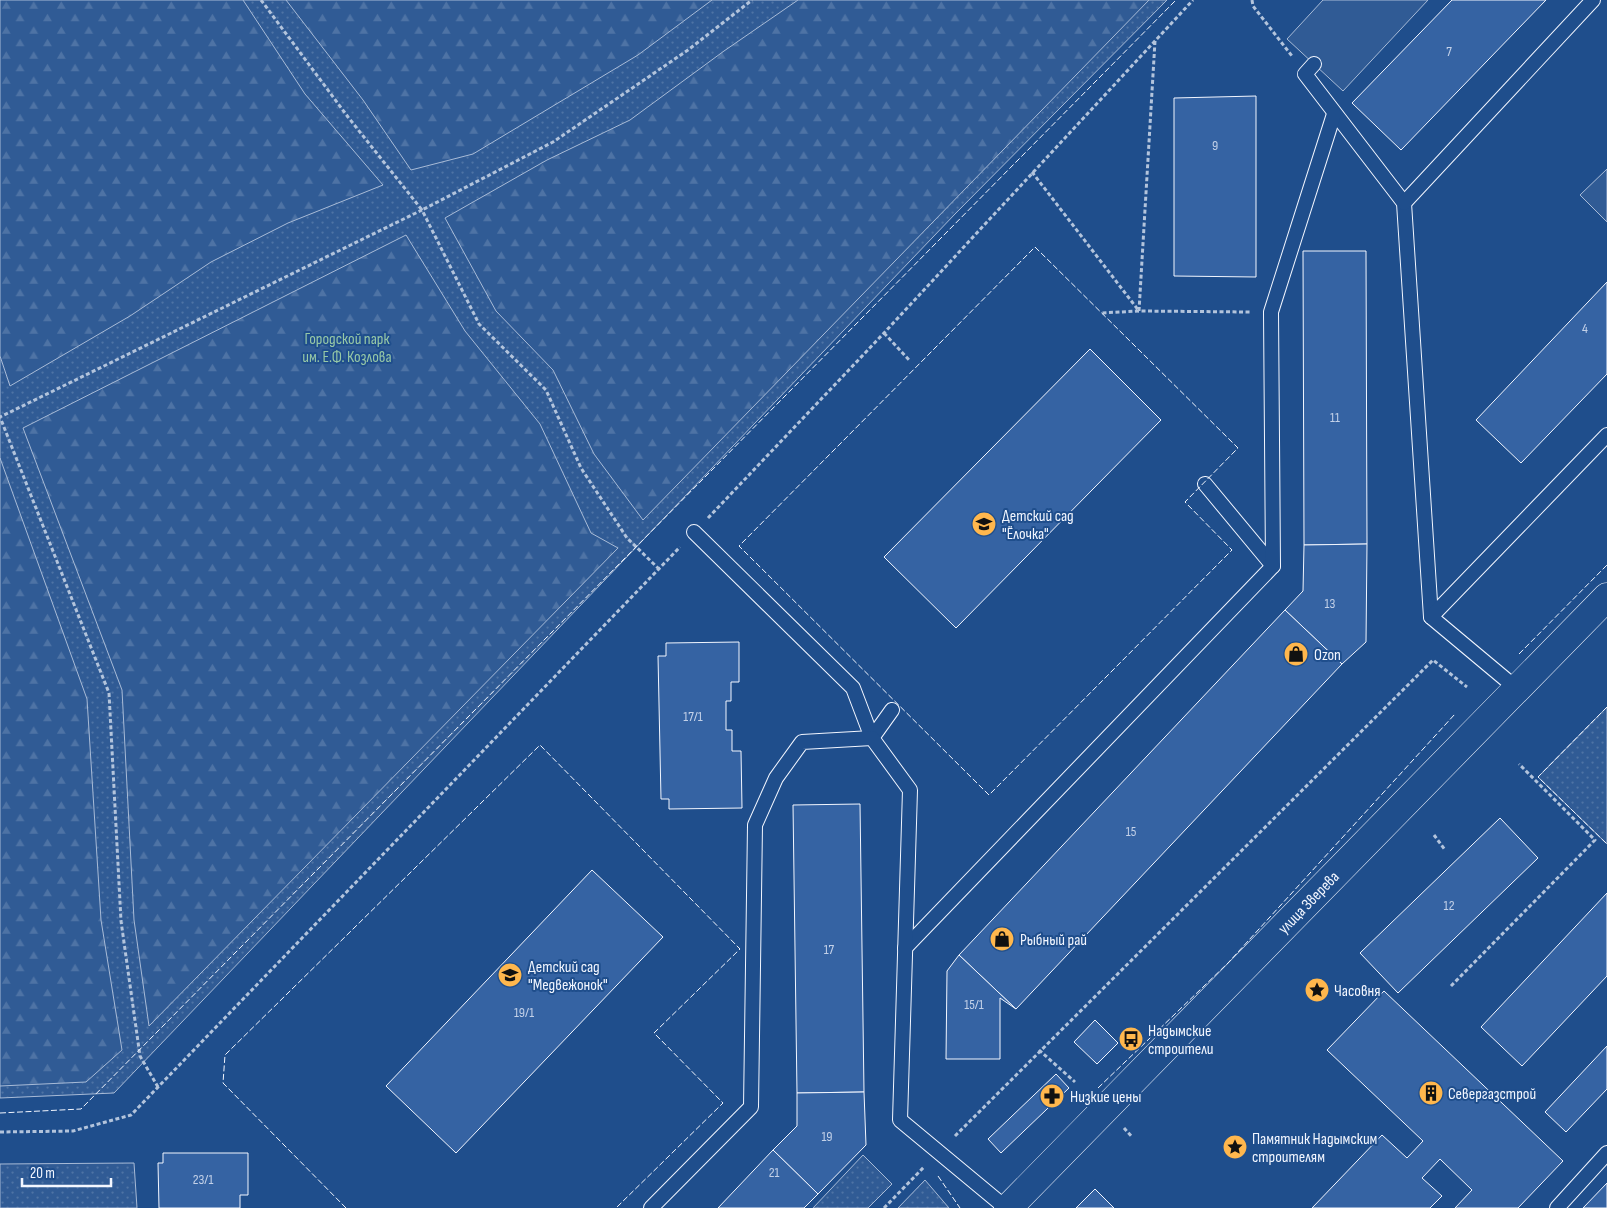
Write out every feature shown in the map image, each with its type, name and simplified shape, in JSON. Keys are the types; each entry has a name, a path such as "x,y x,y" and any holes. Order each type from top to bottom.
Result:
{"street":[{"name":"улица Зверева","path":"1007,1208 1516,688 1605,604"}],"lane":[{"path":"1404,203 1593,0"},
{"path":"1310,69 1334,114 1404,203 1431,617 1516,688"},
{"path":"905,948 1273,566 1271,312 1334,114"},
{"path":"1431,617 1607,435"},
{"path":"1204,484 1273,566"},
{"path":"694,532 853,688 872,738 910,790 900,1120 1007,1208"},
{"path":"872,738 892,710"},
{"path":"651,1208 751,1108 755,825 776,778 802,742 872,738"},
{"path":"1557,1208 1607,1152"}],"path":[{"path":"261,0 348,118 422,210 479,324 546,390 581,468 627,538 659,569"},
{"path":"158,1087 140,1056 121,921 109,693 0,417 422,210 553,142 688,50 752,0"},
{"path":"0,1132 73,1131 131,1115 659,569 884,333 1193,0"},
{"path":"1252,0 1253,6 1310,69"},
{"path":"1139,311 1155,40"},
{"path":"1032,172 1139,311"},
{"path":"1102,313 1139,311 1271,312"},
{"path":"884,333 910,361"},
{"path":"884,1208 1039,1050 1433,660 1467,687"},
{"path":"1451,986 1595,840 1519,764"},
{"path":"1434,835 1445,850"},
{"path":"1039,1050 1075,1082"}],"green space":[{"name":"Городской парк им. Е.Ф. Козлова","path":"0,0 1167,0 955,214 114,1093 0,1098"},
{"path":"0,0 243,0 305,94 383,185 288,223 211,262 130,316 10,386 0,356"},
{"path":"286,0 712,0 638,55 473,154 411,170 363,100"},
{"path":"798,0 1149,0 643,520 594,454 553,370 496,311 445,218 547,160 630,120 724,51"},
{"path":"406,235 465,331 540,424 591,533 618,548 149,1026 134,920 122,690 23,428"},
{"path":"0,458 87,699 101,920 122,1050 86,1082 0,1086"},
{"path":"1607,707 1607,844 1538,777"},
{"path":"863,1155 892,1184 868,1208 813,1208"},
{"path":"134,1163 137,1208 0,1208 0,1164"},
{"path":"925,1180 949,1208 898,1208"}],"shaded area":[{"path":"1323,0 1428,0 1343,91 1287,39"},
{"path":"1607,169 1607,222 1580,195"}],"building":[{"path":"1452,0 1546,0 1401,150 1352,103"},
{"path":"1256,96 1256,277 1174,276 1174,98"},
{"path":"1303,251 1366,251 1367,544 1304,545"},
{"path":"1607,282 1607,374 1521,463 1476,420"},
{"path":"1090,349 1161,420 956,628 884,557"},
{"path":"1367,544 1366,642 1342,664 1285,610 1303,591 1304,545"},
{"path":"1285,610 1342,664 1016,1009 959,955"},
{"path":"739,642 739,682 731,682 731,701 726,701 726,730 732,730 732,751 741,751 742,808 669,809 669,799 661,799 658,656 666,656 666,643"},
{"path":"860,804 864,1092 797,1093 793,805"},
{"path":"1500,818 1538,858 1398,993 1360,953"},
{"path":"592,870 663,937 456,1153 386,1086"},
{"path":"1607,893 1607,976 1522,1066 1481,1027"},
{"path":"959,955 1016,1009 1000,998 1000,1059 946,1059 947,971"},
{"name":"Севергазстрой","path":"1384,991 1563,1161 1518,1208 1455,1208 1472,1190 1440,1159 1422,1178 1442,1196 1430,1208 1312,1208 1382,1135 1407,1158 1423,1141 1327,1050"},
{"path":"1095,1020 1118,1043 1097,1064 1074,1042"},
{"path":"1607,1046 1607,1089 1566,1132 1545,1112"},
{"path":"1056,1074 1069,1088 1001,1153 988,1139"},
{"path":"864,1092 866,1145 818,1194 773,1150 797,1126 797,1093"},
{"path":"773,1150 818,1194 804,1208 718,1208"},
{"path":"163,1153 248,1153 248,1195 240,1195 240,1208 159,1208 158,1163 163,1163"},
{"path":"1607,1183 1607,1208 1583,1208"},
{"path":"1095,1189 1114,1208 1076,1208"}],"fence":[{"path":"0,1113 81,1109 1176,0"},
{"path":"1035,247 1238,448 1185,502 1232,550 989,795 739,546 1035,247"},
{"path":"1519,654 1607,565"},
{"path":"1607,707 1538,777 1607,844"},
{"path":"1098,1088 1228,963 1455,714"},
{"path":"346,1208 223,1083 225,1055 540,745 740,949 654,1033 723,1103 616,1208"},
{"path":"938,1176 960,1208"}],"place":[{"name":"Детский сад \"Ёлочка\"","path":"984,524"},
{"name":"Ozon","path":"1296,654"},
{"name":"Рыбный рай","path":"1002,939"},
{"name":"Детский сад \"Медвежонок\"","path":"510,975"},
{"name":"Часовня","path":"1317,990"},
{"name":"Надымские строители","path":"1131,1039"},
{"name":"Севергазстрой","path":"1431,1093"},
{"name":"Низкие цены","path":"1052,1096"},
{"name":"Памятник Надымским строителям","path":"1235,1147"}]}
